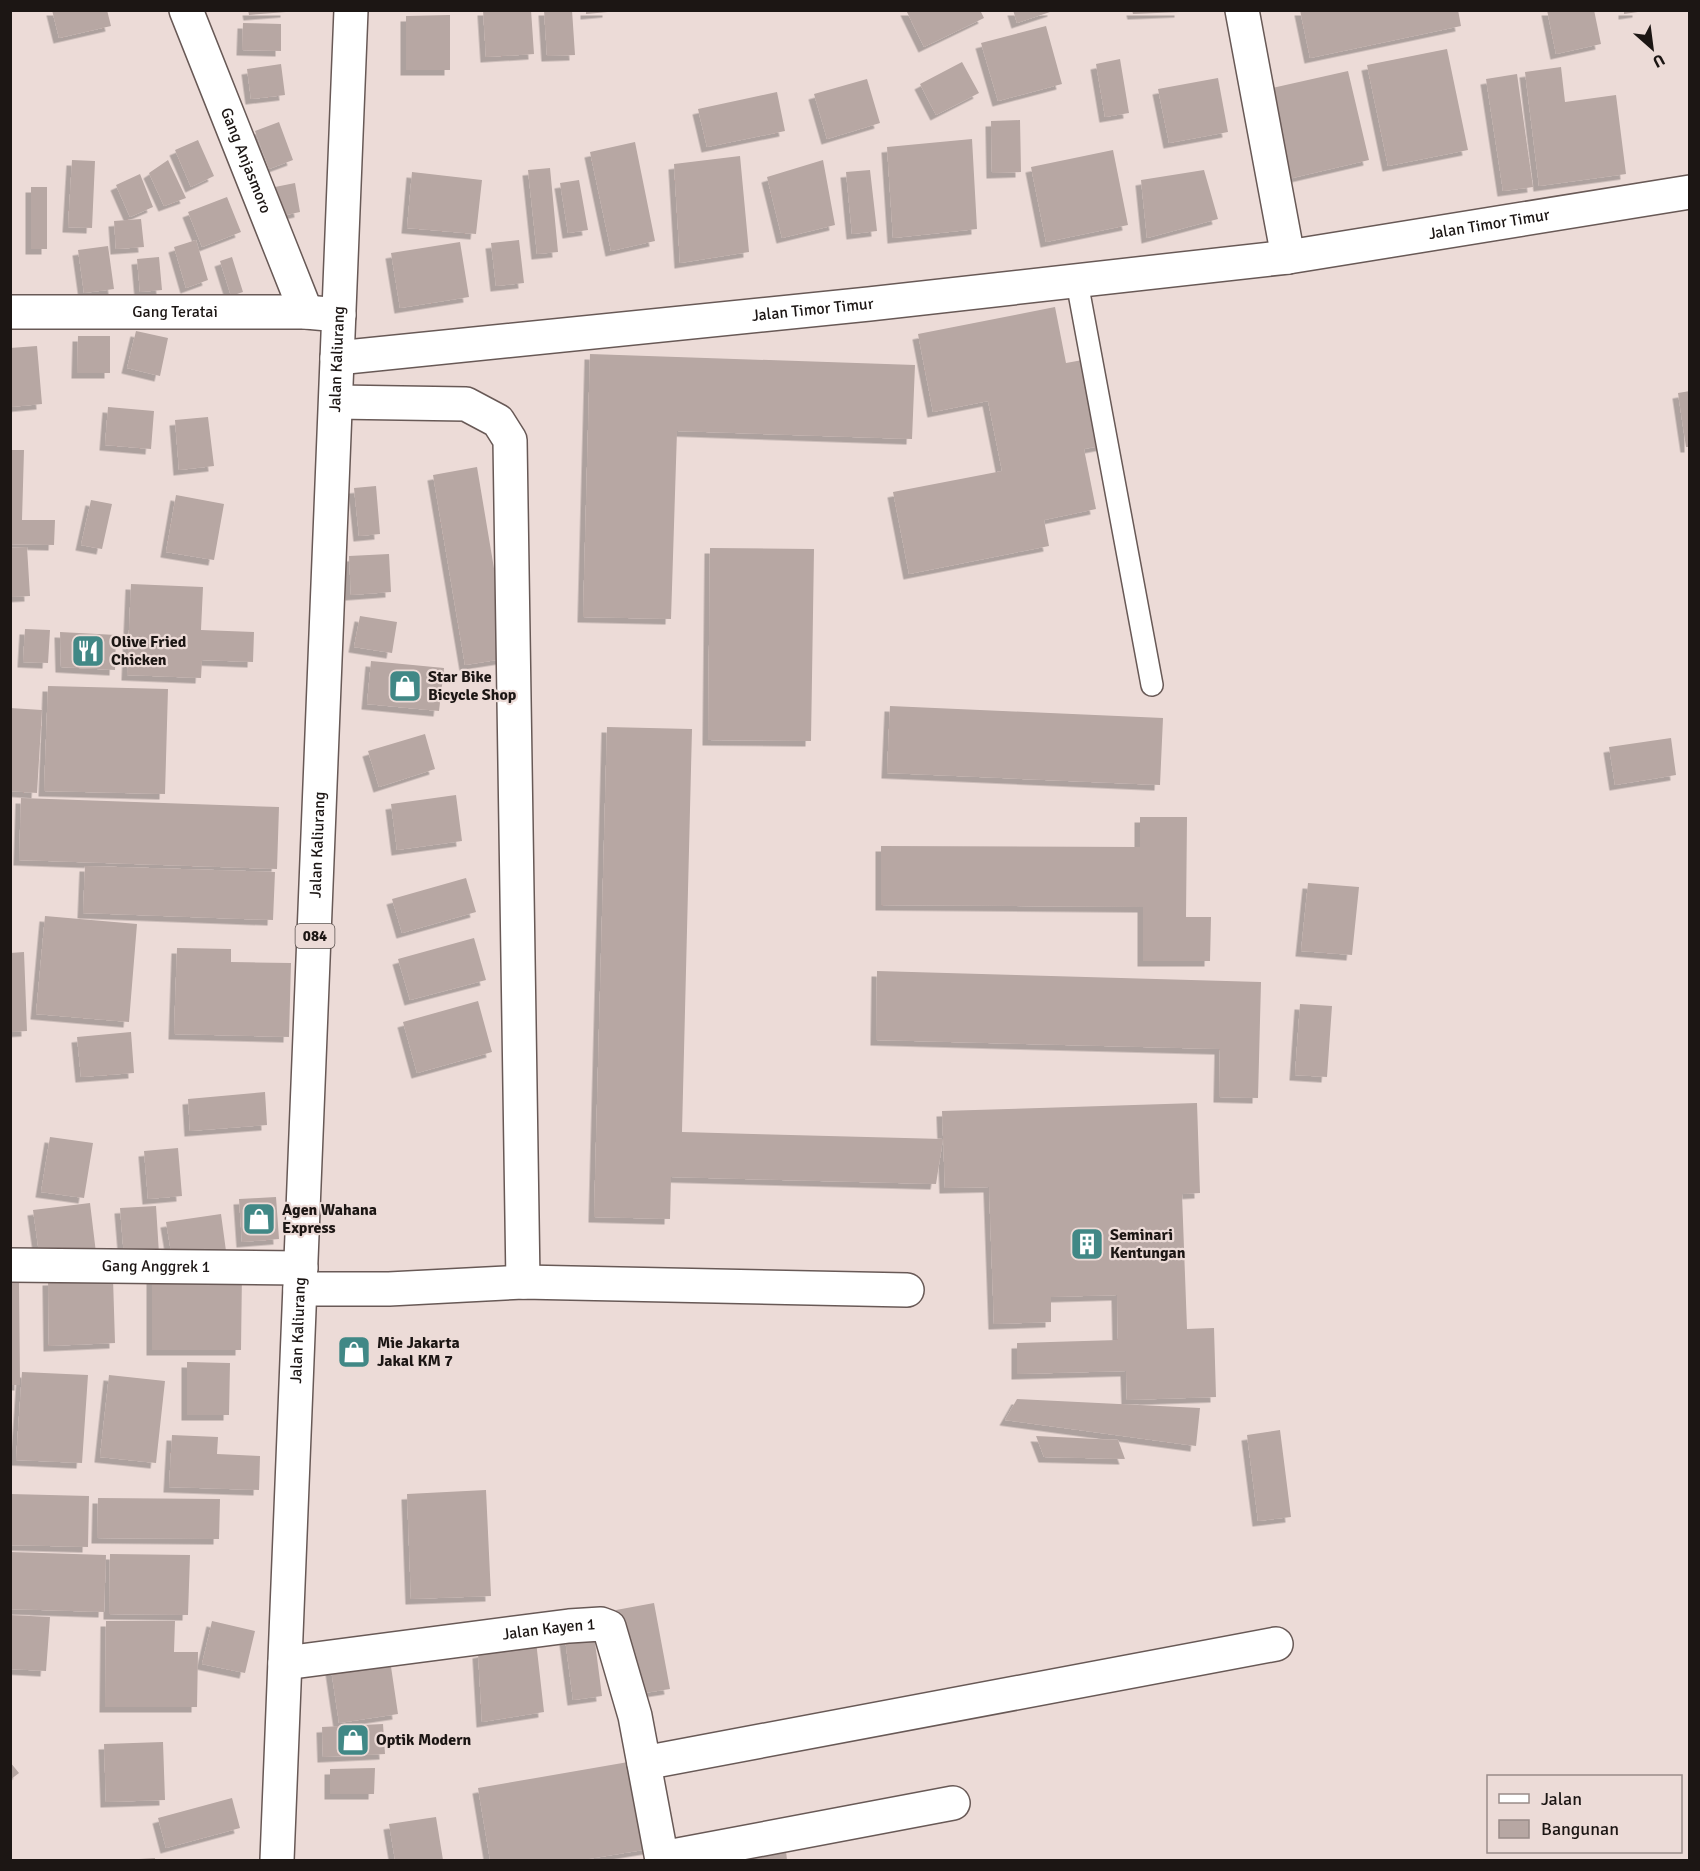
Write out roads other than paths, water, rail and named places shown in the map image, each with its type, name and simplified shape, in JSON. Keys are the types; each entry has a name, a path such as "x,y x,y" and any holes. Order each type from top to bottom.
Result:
{"street":[{"name":"Gang Anjasmoro","path":"186,10 306,312"},
{"name":"Jalan Kaliurang","path":"277,1860 351,10"},
{"path":"1242,10 1288,257"},
{"name":"Jalan Timor Timur","path":"337,358 1077,282 1288,257 1689,192"},
{"name":"Gang Teratai","path":"10,312 306,312 339,315"},
{"path":"336,402 466,404 498,421 510,440 523,1282"},
{"name":"Gang Anggrek 1","path":"10,1265 301,1279 389,1289 523,1282 907,1290"},
{"name":"Jalan Kayen 1","path":"285,1663 569,1626 600,1624 609,1627 614,1636 635,1716 662,1859"},
{"path":"644,1763 1276,1644"},
{"path":"662,1859 953,1803"}],"lane":[{"path":"1077,282 1152,685"}],"place":[{"name":"Olive Fried Chicken","path":"88,651"},
{"name":"Star Bike Bicycle Shop","path":"405,686"},
{"name":"Agen Wahana Express","path":"259,1219"},
{"name":"Seminari Kentungan","path":"1087,1244"},
{"name":"Mie Jakarta Jakal KM 7","path":"354,1352"},
{"name":"Optik Modern","path":"353,1740"}]}
